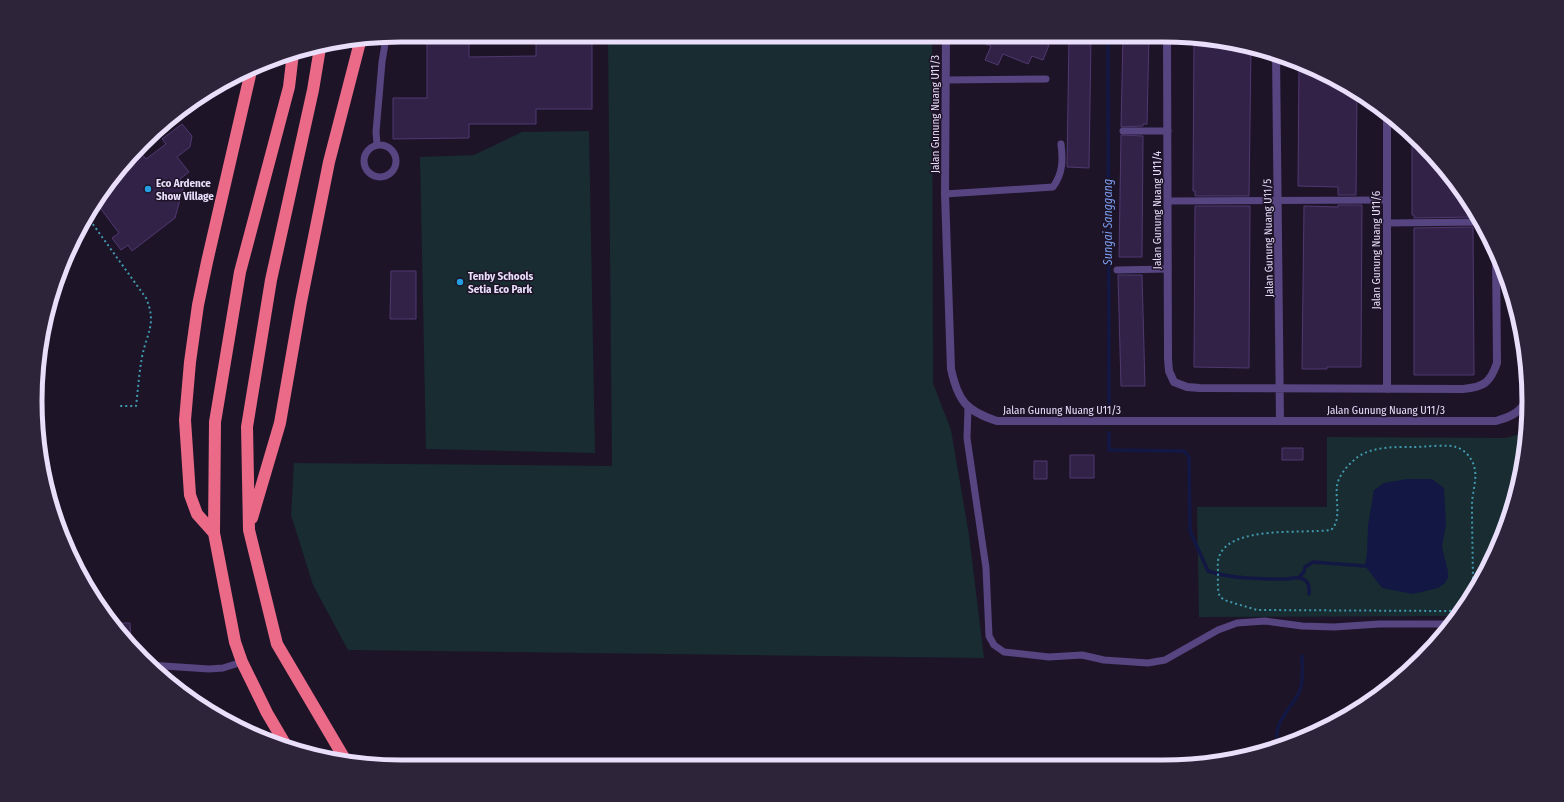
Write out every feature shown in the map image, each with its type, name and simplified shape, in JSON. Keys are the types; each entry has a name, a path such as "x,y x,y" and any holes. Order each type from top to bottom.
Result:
{"highway":[{"path":"249,530 280,423 301,302 329,162 359,45"},
{"path":"319,52 312,98 271,280 247,426 249,530 277,644 342,755"},
{"path":"283,740 267,713 242,662 235,642 214,533 215,422 240,272 289,87 292,59"},
{"path":"214,533 197,514 190,495 185,420 189,369 199,298 251,75"}],"street":[{"name":"Jalan Gunung Nuang U11/3","path":"946,42 945,194 951,369 954,385 968,408 980,416 996,421 1496,421 1512,416 1522,407"},
{"name":"Jalan Gunung Nuang U11/4","path":"1167,42 1168,359 1170,371 1174,382 1187,387 1280,389"},
{"name":"Jalan Gunung Nuang U11/5","path":"1276,60 1280,421"},
{"name":"Jalan Gunung Nuang U11/6","path":"1386,389 1387,120"},
{"path":"1280,389 1463,389 1475,388 1487,383 1493,374 1497,363 1496,267"}],"lane":[{"path":"377,144 376,132 382,62 385,43"},
{"path":"946,80 1046,79"},
{"path":"1123,131 1168,131"},
{"path":"377,144 388,146 395,154 396,159 394,170 385,176 380,177 370,174 364,165 365,154 372,146 377,144"},
{"path":"945,194 1053,187 1058,180 1063,164 1061,144"},
{"path":"1168,201 1387,200"},
{"path":"1386,223 1474,222"},
{"path":"1117,270 1168,269"},
{"path":"968,408 968,438 986,568 989,636 994,645 1004,652 1049,657 1082,655 1104,660 1148,663 1165,660 1218,630 1237,622 1265,621 1302,626 1334,627 1379,624 1445,624"},
{"path":"158,666 209,669 222,668 242,662"}],"path":[{"path":"90,221 146,298 152,318 142,357 136,406 118,406"},
{"path":"1454,610 1257,610 1227,601 1220,597 1218,585 1218,558 1222,550 1235,540 1252,534 1331,530 1335,526 1336,520 1337,486 1339,478 1354,459 1365,453 1379,448 1455,446 1467,453 1474,464 1476,474 1472,503 1473,582"}],"green space":[{"path":"608,42 932,42 933,383 951,430 969,535 984,658 348,650 313,585 291,515 294,463 612,466"},
{"path":"589,131 595,453 426,449 420,157 474,155 522,132"},
{"path":"1520,434 1510,494 1495,538 1485,560 1451,616 1199,617 1197,507 1327,507 1327,437 1506,438"}],"shaded area":[{"path":"1407,479 1432,479 1444,488 1446,525 1442,547 1448,571 1448,578 1444,584 1438,588 1413,594 1382,588 1365,566 1368,525 1374,490 1384,483"}],"building":[{"path":"427,42 469,42 469,57 536,56 536,42 592,42 592,109 536,109 536,124 469,124 469,138 393,139 393,98 427,98"},
{"path":"981,42 1042,42 1049,45 1043,60 1032,56 1028,64 1003,54 998,65 985,60 991,46"},
{"path":"1069,42 1091,42 1089,168 1067,167"},
{"path":"1123,42 1149,42 1147,124 1143,124 1143,126 1121,127"},
{"path":"1194,44 1210,45 1251,53 1249,196 1195,196 1195,191 1193,191"},
{"path":"1299,69 1322,79 1357,100 1356,195 1338,195 1338,187 1298,186"},
{"path":"182,124 192,136 190,147 177,157 189,172 180,179 184,185 175,218 132,251 128,245 121,250 112,238 119,233 100,207 116,182 141,153 146,159 166,144 162,139"},
{"path":"1121,135 1143,136 1142,257 1119,257"},
{"path":"1412,142 1448,182 1471,217 1414,218 1414,215 1412,215"},
{"path":"1338,205 1362,205 1361,367 1302,369 1304,206 1338,207"},
{"path":"1195,206 1250,206 1249,368 1194,367"},
{"path":"1473,227 1474,375 1414,375 1414,228"},
{"path":"391,271 416,271 416,319 390,319"},
{"path":"1118,275 1142,275 1145,386 1121,386"},
{"path":"1282,448 1303,448 1303,460 1282,460"},
{"path":"1070,455 1094,455 1094,478 1070,478"},
{"path":"1034,461 1047,461 1047,479 1034,479"},
{"path":"118,623 130,623 131,638"}],"waterway":[{"name":"Sungai Sanggang","path":"1108,42 1109,408"},
{"name":"Sungai Sanggang","path":"1109,433 1109,450 1184,451 1189,457 1190,531 1208,571 1226,576 1246,578 1300,578 1308,583 1309,594"},
{"path":"1299,577 1304,572 1305,567 1313,562 1365,566"},
{"name":"Sungai Sanggang","path":"1278,741 1277,732 1279,725 1300,690 1302,677 1302,656"}],"place":[{"name":"Eco Ardence Show Village","path":"148,189"},
{"name":"Tenby Schools Setia Eco Park","path":"460,282"}]}
